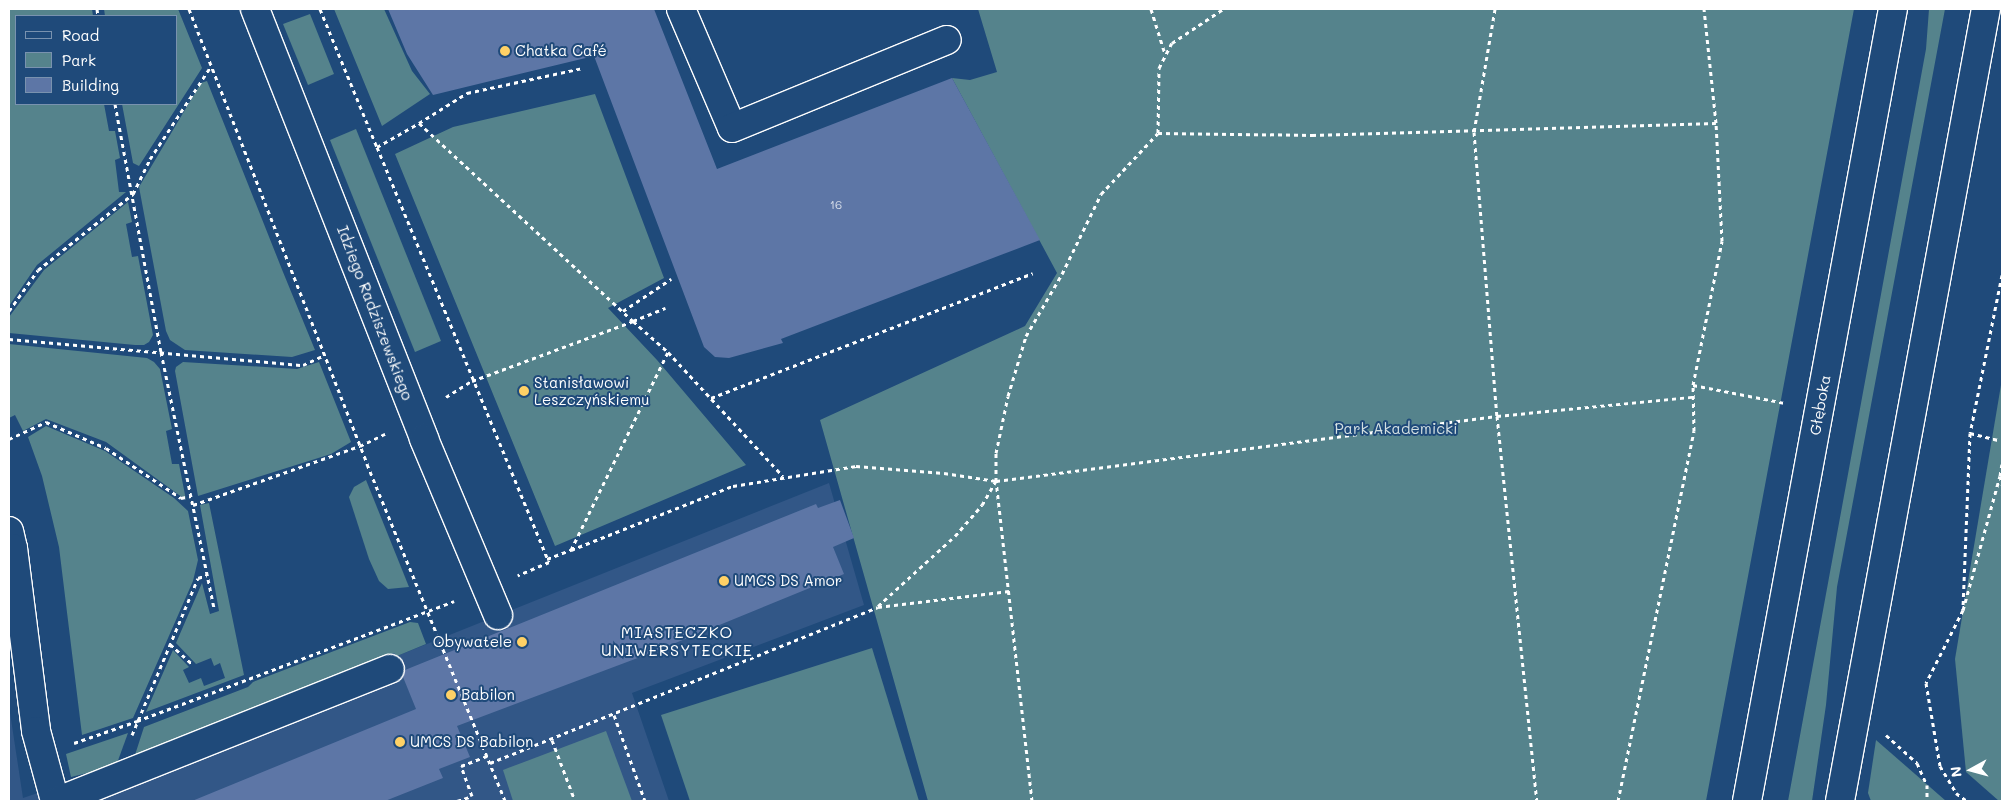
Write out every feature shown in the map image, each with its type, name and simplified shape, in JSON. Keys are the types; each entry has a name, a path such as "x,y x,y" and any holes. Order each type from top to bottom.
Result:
{"main road":[{"name":"Idziego Radziszewskiego","path":"255,9 416,417 498,615"},
{"path":"681,9 732,128 947,40"},
{"name":"Głęboka","path":"1747,801 1894,9"},
{"path":"1840,801 1986,9"},
{"path":"9,531 13,548 36,731 57,801 390,669"}],"path":[{"path":"189,9 360,446 505,801"},
{"path":"70,745 137,722 427,611 549,562 472,381 320,9"},
{"path":"1151,9 1166,55"},
{"path":"1032,801 996,481 996,452 1008,396 1026,336 1062,274 1101,194 1158,133 1159,68 1172,43 1223,9"},
{"path":"1494,9 1474,132 1497,416 1538,801"},
{"path":"1618,801 1694,430 1693,386 1722,241 1716,123 1704,9"},
{"path":"9,311 38,270 133,194 150,159 211,66"},
{"path":"377,148 467,93 584,68"},
{"path":"115,105 161,352 214,609"},
{"path":"418,123 668,352 784,476"},
{"path":"1158,133 1312,135 1474,132 1716,123"},
{"path":"711,398 1033,273"},
{"path":"1963,610 1970,433 2002,275"},
{"path":"623,311 671,279"},
{"path":"193,505 360,446 416,417 472,381 665,308"},
{"path":"9,339 303,365 324,355"},
{"path":"571,550 668,352"},
{"path":"1693,386 1792,404"},
{"path":"547,559 733,486 784,476 856,466 944,473 996,481 1497,416 1692,397"},
{"path":"9,439 46,422 106,448 181,498 191,496"},
{"path":"1970,433 2002,441"},
{"path":"1967,801 1956,793 1940,766 1926,683 1963,610 2002,464"},
{"path":"2000,476 2002,485"},
{"path":"878,607 955,536 982,505 996,481"},
{"path":"122,776 119,766 137,722 198,578 207,575"},
{"path":"490,763 552,740 878,607 1009,591"},
{"path":"170,644 192,664"},
{"path":"1855,714 1897,742 1917,763 1927,785 1927,801"},
{"path":"614,715 645,801"},
{"path":"552,740 575,801"},
{"path":"457,801 472,796 461,766 487,756"}],"shaded area":[{"path":"829,483 864,605 632,693 669,801 9,801 9,706 23,798 108,769 397,656"}],"green space":[{"path":"9,9 92,9 93,15 15,15 15,105 104,105 109,131 115,131 120,158 115,160 119,192 126,192 37,265 9,306"},
{"path":"104,9 178,9 202,68 139,166 133,163 122,105 178,105 178,15 105,15"},
{"path":"334,9 384,9 412,71 430,94 382,126"},
{"name":"Park Akademicki","path":"978,9 1854,9 1706,801 928,801 820,420 1025,326 1057,273 952,78 970,80 997,72"},
{"path":"1929,9 1945,9 1837,587 1826,705 1812,801 1788,801 1926,49"},
{"path":"310,14 334,74 308,85 283,24"},
{"path":"207,81 315,350 292,357 185,350 170,340 166,331 139,187 201,83"},
{"path":"595,94 664,278 608,308 657,360 746,465 555,546 395,154 453,127"},
{"path":"356,129 441,341 415,352 330,140"},
{"path":"128,202 132,222 126,224 132,257 138,256 153,335 149,342 144,345 135,345 9,333 9,317 44,270"},
{"path":"9,344 147,358 154,362 160,369 172,429 166,431 172,464 179,464 186,500 106,442 46,419 23,431 15,415 9,418"},
{"path":"183,362 297,369 319,362 351,442 331,454 198,496 175,371 176,367"},
{"path":"2002,379 2002,801 1999,801 1966,772 1955,659"},
{"path":"46,426 105,451 174,498 188,511 198,560 193,581 133,718 82,735 59,547 42,476 28,437"},
{"path":"366,480 409,587 388,589 379,581 369,559 349,497 354,487"},
{"path":"209,503 244,675 146,712 173,650 189,667 183,670 189,683 201,678 204,686 225,678 220,663 214,666 211,658 196,664 176,643 202,583 210,614 219,611 200,505"},
{"path":"410,622 418,623 426,644 397,656 394,653 134,758 144,727 248,687 253,682"},
{"path":"872,648 919,801 690,801 661,715"},
{"path":"606,731 632,801 513,801 503,770"},
{"path":"128,733 116,766 71,777 66,754"},
{"path":"1876,740 1946,801 1871,801 1868,793"}],"building":[{"path":"388,9 654,9 717,169 952,78 1040,240 781,339 783,343 729,358 715,357 704,347 594,56 433,95 407,54"},
{"path":"840,500 854,538 833,547 844,574 651,653 457,726 470,757 439,769 443,778 385,801 192,801 416,709 403,677 405,670 816,504 818,508"}],"place":[{"name":"Chatka Café","path":"505,51"},
{"name":"Stanisławowi Leszczyńskiemu","path":"524,391"},
{"name":"UMCS DS Amor","path":"724,581"},
{"name":"Obywatele","path":"522,642"},
{"name":"Babilon","path":"451,695"},
{"name":"UMCS DS Babilon","path":"400,742"}],"district":[{"name":"MIASTECZKO UNIWERSYTECKIE","path":"677,641"}]}
